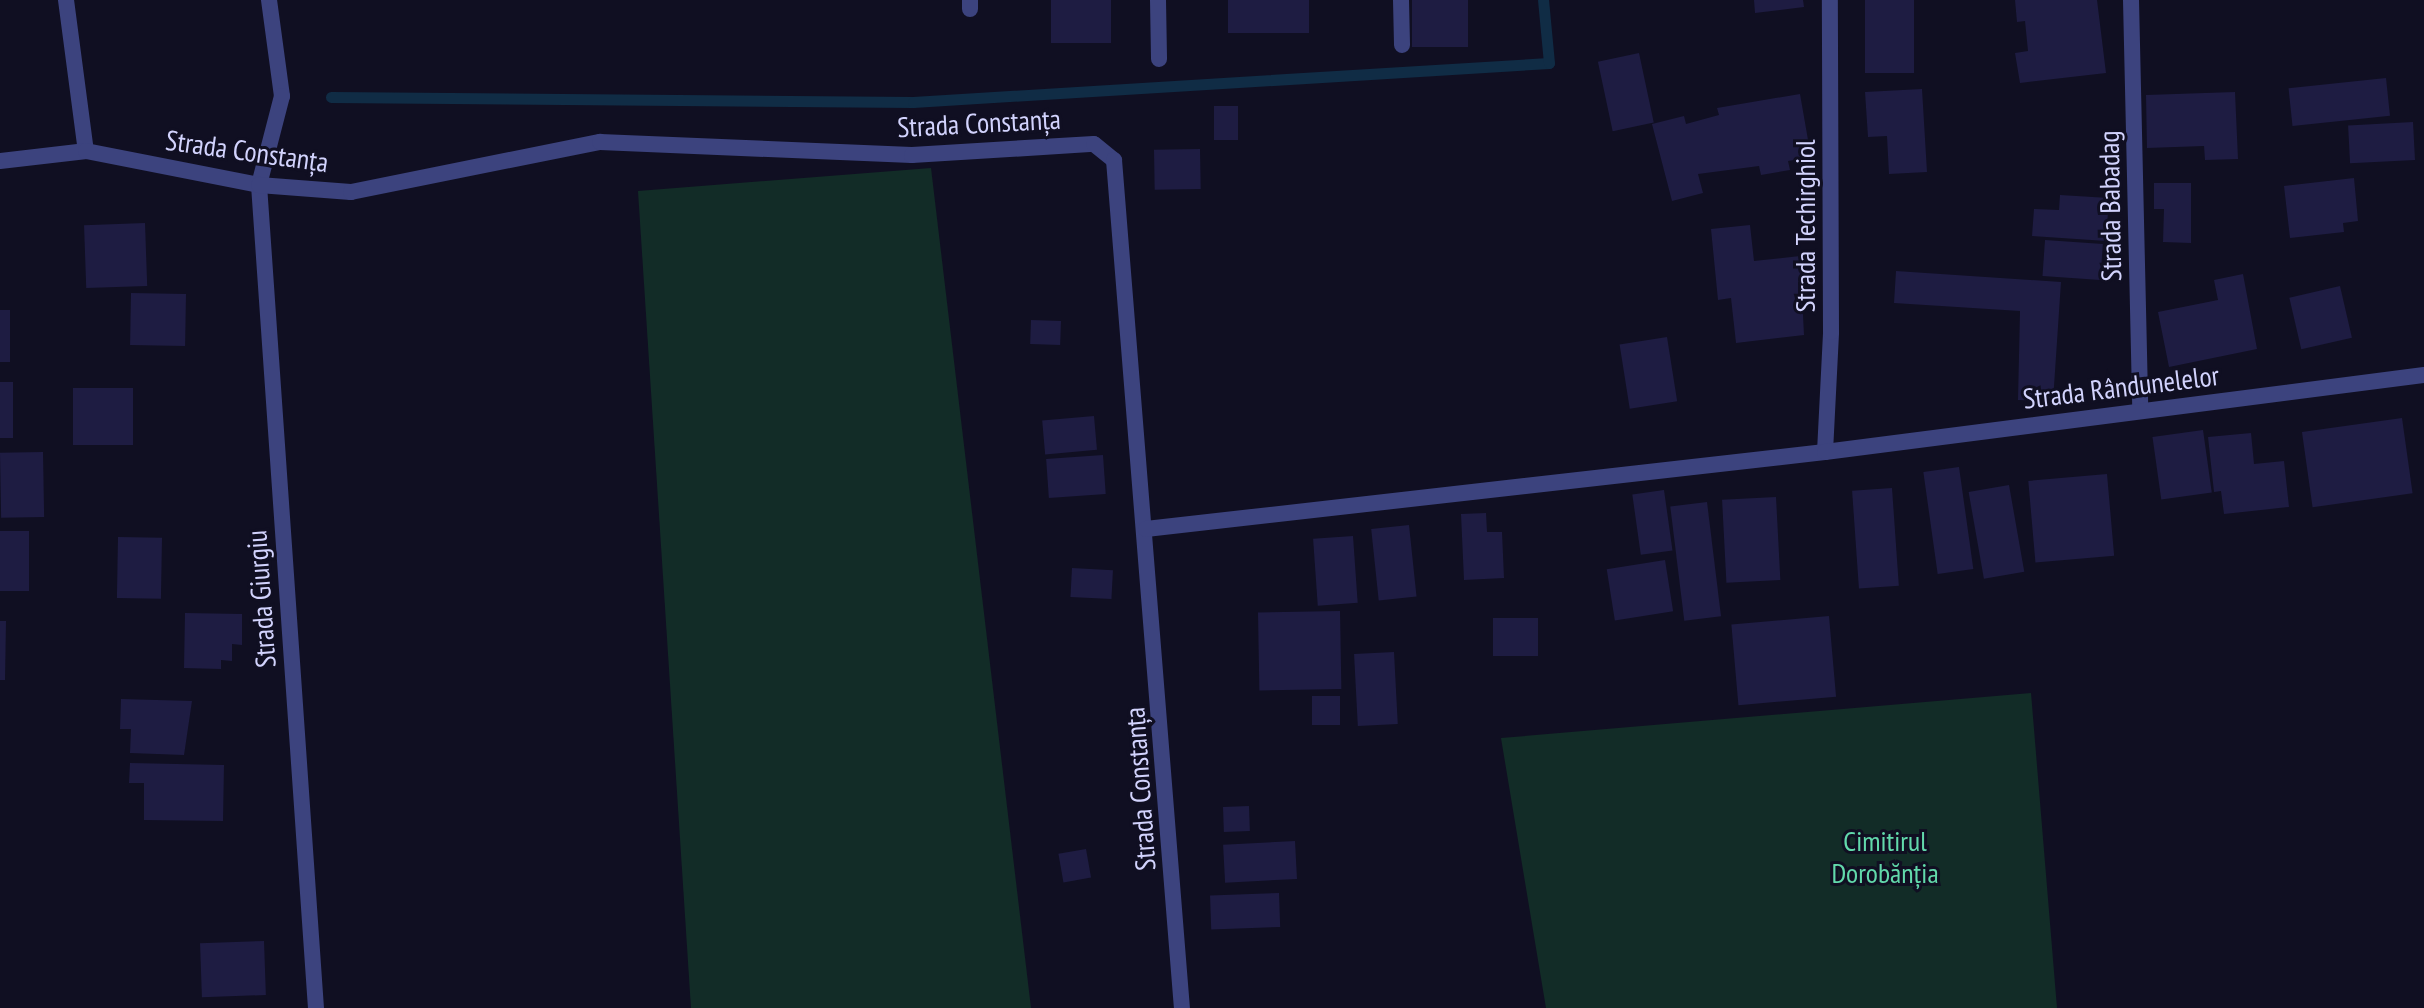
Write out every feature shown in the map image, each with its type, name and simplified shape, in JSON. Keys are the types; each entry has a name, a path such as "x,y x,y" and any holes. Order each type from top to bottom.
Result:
{"street":[{"path":"66,0 86,151"},
{"name":"Strada Giurgiu","path":"269,0 282,96 259,185 316,1008"},
{"path":"1158,0 1159,59"},
{"path":"1401,0 1402,45"},
{"name":"Strada Techirghiol","path":"1825,452 1831,332 1830,0"},
{"name":"Strada Babadag","path":"2131,0 2140,410"},
{"name":"Strada Constanța","path":"0,161 86,151 259,185 351,192 600,142 912,155 1094,144 1114,160 1146,529 1182,1008"},
{"name":"Strada Rândunelelor","path":"1146,529 1825,452 2424,375"}],"green space":[{"path":"931,168 1031,1008 691,1008 638,191"},
{"name":"Cimitirul Dorobănția","path":"2031,693 2057,1008 1546,1008 1501,738"}],"building":[{"path":"1051,0 1111,0 1111,43 1051,43"},
{"path":"1228,0 1309,0 1309,33 1228,33"},
{"path":"1412,0 1468,0 1468,47 1412,47"},
{"path":"1754,0 1803,0 1804,7 1755,13"},
{"path":"1865,0 1914,0 1914,73 1865,73"},
{"path":"2015,0 2097,0 2106,73 2020,83 2015,53 2028,51 2025,21 2017,22"},
{"path":"1639,53 1654,122 1613,131 1598,62"},
{"path":"2386,78 2390,116 2293,126 2289,88"},
{"path":"1922,89 1927,172 1889,174 1887,136 1868,137 1865,92"},
{"path":"2235,92 2238,159 2205,160 2204,146 2147,148 2146,95"},
{"path":"1800,94 1811,157 1788,161 1790,170 1761,175 1759,166 1698,174 1703,193 1672,201 1652,124 1684,116 1686,124 1719,115 1717,108"},
{"path":"1214,106 1238,106 1238,140 1214,140"},
{"path":"2413,122 2415,160 2350,163 2348,125"},
{"path":"1200,149 1201,189 1155,190 1154,150"},
{"path":"2354,178 2358,221 2343,223 2344,232 2290,238 2284,186"},
{"path":"2154,183 2191,183 2191,243 2163,242 2164,209 2154,209"},
{"path":"2060,195 2109,198 2106,241 2032,236 2034,209 2059,210"},
{"path":"145,223 147,286 86,288 84,225"},
{"path":"1750,225 1754,261 1800,256 1804,335 1736,343 1731,298 1718,300 1711,229"},
{"path":"2045,240 2103,244 2100,280 2042,276"},
{"path":"1896,271 2061,282 2053,401 2018,400 2020,311 1894,303"},
{"path":"2243,274 2257,349 2169,367 2158,312 2218,300 2214,280"},
{"path":"2340,286 2352,338 2301,349 2289,298"},
{"path":"131,293 186,294 185,346 130,345"},
{"path":"0,310 10,310 10,362 0,362"},
{"path":"1031,320 1061,321 1060,345 1030,344"},
{"path":"1667,337 1677,401 1630,409 1620,345"},
{"path":"0,382 13,382 13,438 0,438"},
{"path":"73,388 133,388 133,445 73,445"},
{"path":"1094,416 1097,450 1045,454 1042,421"},
{"path":"2402,418 2413,493 2313,507 2302,432"},
{"path":"2203,430 2212,492 2161,499 2152,437"},
{"path":"2251,433 2254,464 2284,461 2289,507 2224,514 2221,491 2214,492 2208,437"},
{"path":"43,452 44,517 1,518 0,453"},
{"path":"1103,455 1106,494 1049,498 1046,459"},
{"path":"1959,467 1973,569 1938,574 1923,472"},
{"path":"2107,474 2114,556 2035,563 2028,481"},
{"path":"2009,485 2024,572 1984,579 1969,492"},
{"path":"1892,488 1899,586 1859,589 1852,491"},
{"path":"1664,490 1672,550 1641,555 1632,494"},
{"path":"1776,497 1780,580 1726,583 1722,500"},
{"path":"1707,502 1721,616 1684,621 1670,507"},
{"path":"1486,513 1487,532 1502,532 1504,578 1464,580 1461,514"},
{"path":"1409,525 1417,597 1379,601 1371,529"},
{"path":"0,531 29,531 29,591 0,591"},
{"path":"1353,536 1358,603 1318,606 1313,539"},
{"path":"118,537 162,538 161,599 117,598"},
{"path":"1665,560 1673,611 1615,621 1607,569"},
{"path":"1072,568 1113,570 1111,599 1070,597"},
{"path":"1340,611 1341,689 1259,690 1258,612"},
{"path":"185,613 242,614 242,645 232,644 232,661 221,660 221,669 184,668"},
{"path":"1829,616 1836,697 1738,705 1731,625"},
{"path":"1493,618 1538,618 1538,656 1493,656"},
{"path":"0,621 6,621 5,680 0,680"},
{"path":"1394,652 1398,724 1358,726 1354,654"},
{"path":"1312,696 1340,696 1340,725 1312,725"},
{"path":"121,699 192,701 184,755 130,753 131,729 120,729"},
{"path":"130,763 224,765 223,821 144,820 144,783 129,783"},
{"path":"1249,806 1250,831 1224,832 1223,807"},
{"path":"1295,841 1297,879 1225,883 1223,845"},
{"path":"1086,849 1091,878 1063,882 1058,854"},
{"path":"1279,893 1280,927 1211,929 1210,895"},
{"path":"264,941 266,995 202,997 200,943"}],"waterway":[{"path":"331,97 913,102 1549,63 1543,0"}]}
